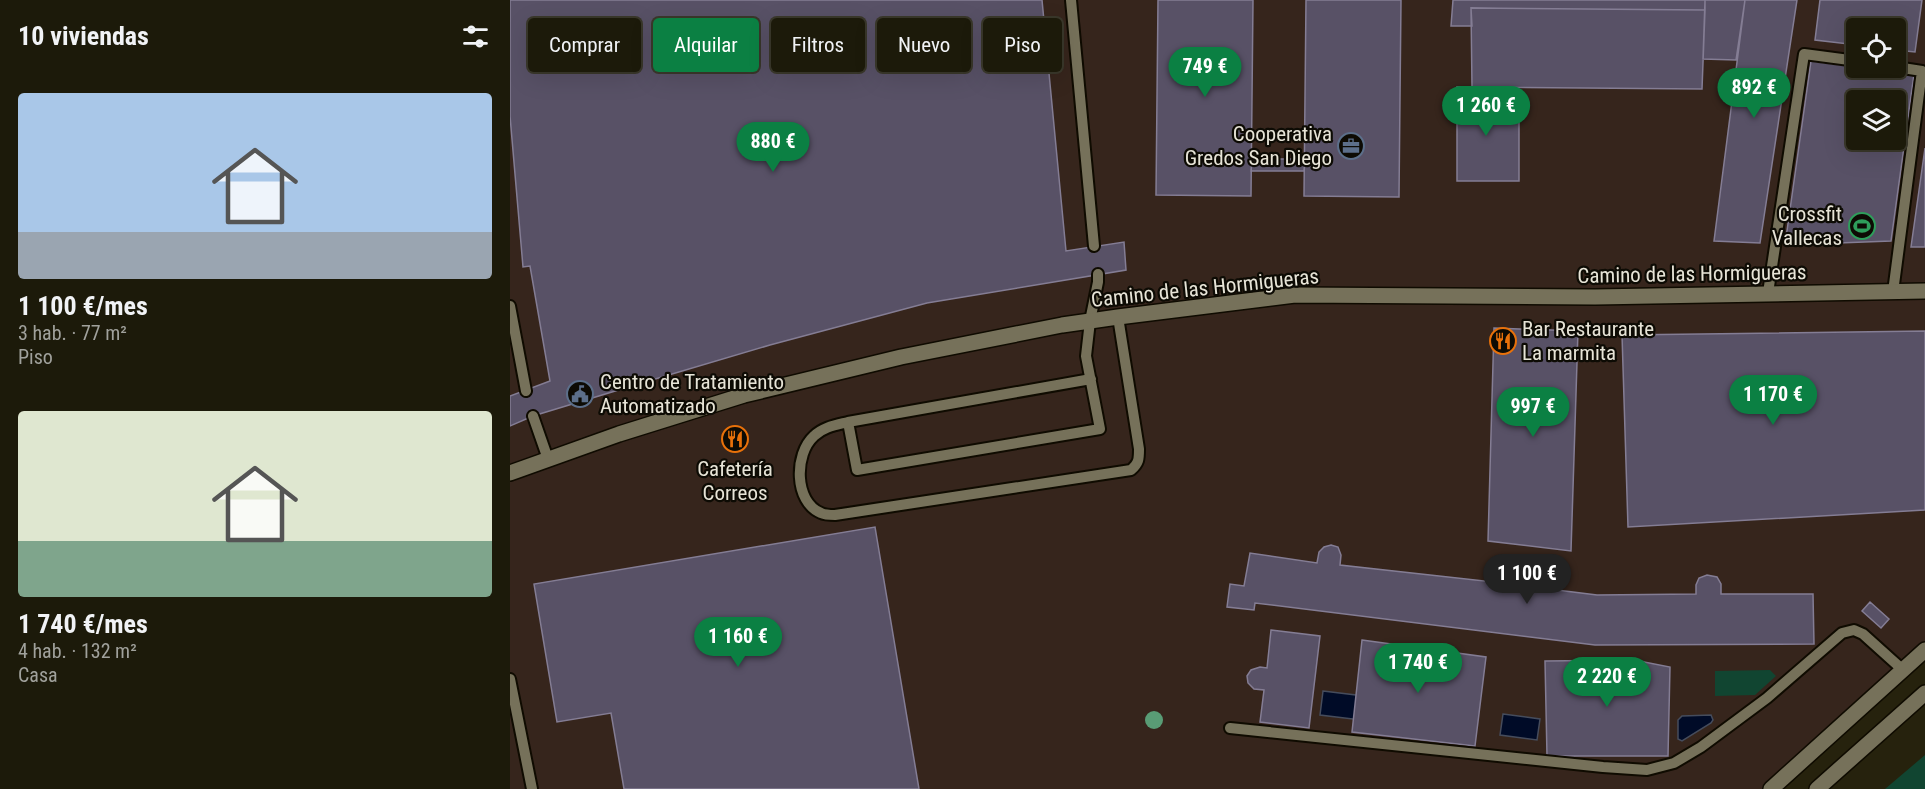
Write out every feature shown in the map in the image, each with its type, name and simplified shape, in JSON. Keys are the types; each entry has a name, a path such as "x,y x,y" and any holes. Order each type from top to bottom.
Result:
{"street":[{"name":"Camino de las Hormigueras","path":"510,473 619,434 744,395 901,357 1062,325 1295,294 1595,297 1925,291"},
{"path":"1771,789 1925,650"},
{"path":"1817,789 1925,693"}],"lane":[{"path":"1071,0 1094,246"},
{"path":"1768,293 1804,54 1846,60"},
{"path":"1893,292 1922,70 1906,68"},
{"path":"848,422 857,470 1100,429 1086,356 1098,274"},
{"path":"510,306 526,391"},
{"path":"1090,379 830,426 814,436 805,448 800,473 804,495 811,506 821,513 835,515 1131,470 1137,465 1139,449 1118,317"},
{"path":"533,416 548,459"},
{"path":"1230,728 1647,770 1674,763 1701,747 1767,698 1842,633 1854,630 1863,634 1903,670"},
{"path":"510,679 532,789"}],"shaded area":[{"path":"510,0 1925,0 1925,650 1771,789 510,789"}],"green space":[{"path":"1770,670 1776,676 1755,695 1715,696 1715,671"},
{"path":"1925,755 1925,789 1885,789"}],"water":[{"path":"1323,691 1364,696 1361,720 1320,715"},
{"path":"1503,714 1540,719 1537,740 1500,735"},
{"path":"1711,715 1713,720 1711,723 1682,741 1678,739 1678,720 1682,716"}],"building":[{"path":"510,0 1042,0 1044,18 983,18 983,72 1049,72 1066,251 1124,242 1126,270 927,303 770,345 533,416 510,426 510,396 550,381 530,266 523,267 510,116"},
{"path":"1158,0 1253,0 1251,196 1156,195"},
{"path":"1306,0 1401,0 1399,197 1304,196"},
{"path":"1453,0 1705,0 1705,10 1471,8 1472,26 1451,26"},
{"path":"1705,0 1745,0 1736,60 1703,59"},
{"path":"1745,0 1797,0 1760,243 1714,241"},
{"path":"1820,0 1922,0 1915,52 1906,51 1906,18 1846,18 1846,44 1815,40"},
{"path":"1471,8 1705,10 1702,89 1472,87"},
{"path":"1811,61 1846,65 1846,78 1906,78 1906,73 1914,74 1906,132 1906,90 1846,90 1846,150 1904,150 1891,241 1785,245"},
{"path":"1457,87 1502,87 1502,120 1519,119 1519,181 1457,181"},
{"path":"1925,148 1925,247 1911,247"},
{"path":"1252,159 1305,159 1304,171 1251,171"},
{"path":"1494,328 1578,331 1571,551 1488,541"},
{"path":"1925,331 1925,510 1628,527 1622,335"},
{"path":"875,527 919,789 624,789 611,713 557,722 534,584"},
{"path":"1331,545 1338,547 1341,555 1340,565 1502,583 1507,568 1515,566 1523,570 1526,577 1525,586 1597,595 1696,594 1699,578 1707,575 1717,577 1721,584 1721,594 1813,594 1814,644 1595,645 1255,603 1254,610 1227,607 1230,584 1244,586 1250,553 1317,563 1319,552"},
{"path":"1870,602 1889,619 1881,628 1862,611"},
{"path":"1271,630 1320,636 1309,728 1260,722 1264,690 1254,689 1248,683 1247,676 1251,670 1260,667 1267,668"},
{"path":"1362,640 1486,657 1475,746 1352,732"},
{"path":"1634,660 1670,667 1668,756 1547,756 1545,661"}],"place":[{"name":"Cooperativa Gredos San Diego","path":"1351,146"},
{"name":"Crossfit Vallecas","path":"1862,226"},
{"name":"Bar Restaurante La marmita","path":"1503,341"},
{"name":"Centro de Tratamiento Automatizado","path":"580,394"},
{"name":"Cafetería Correos","path":"735,439"}]}
